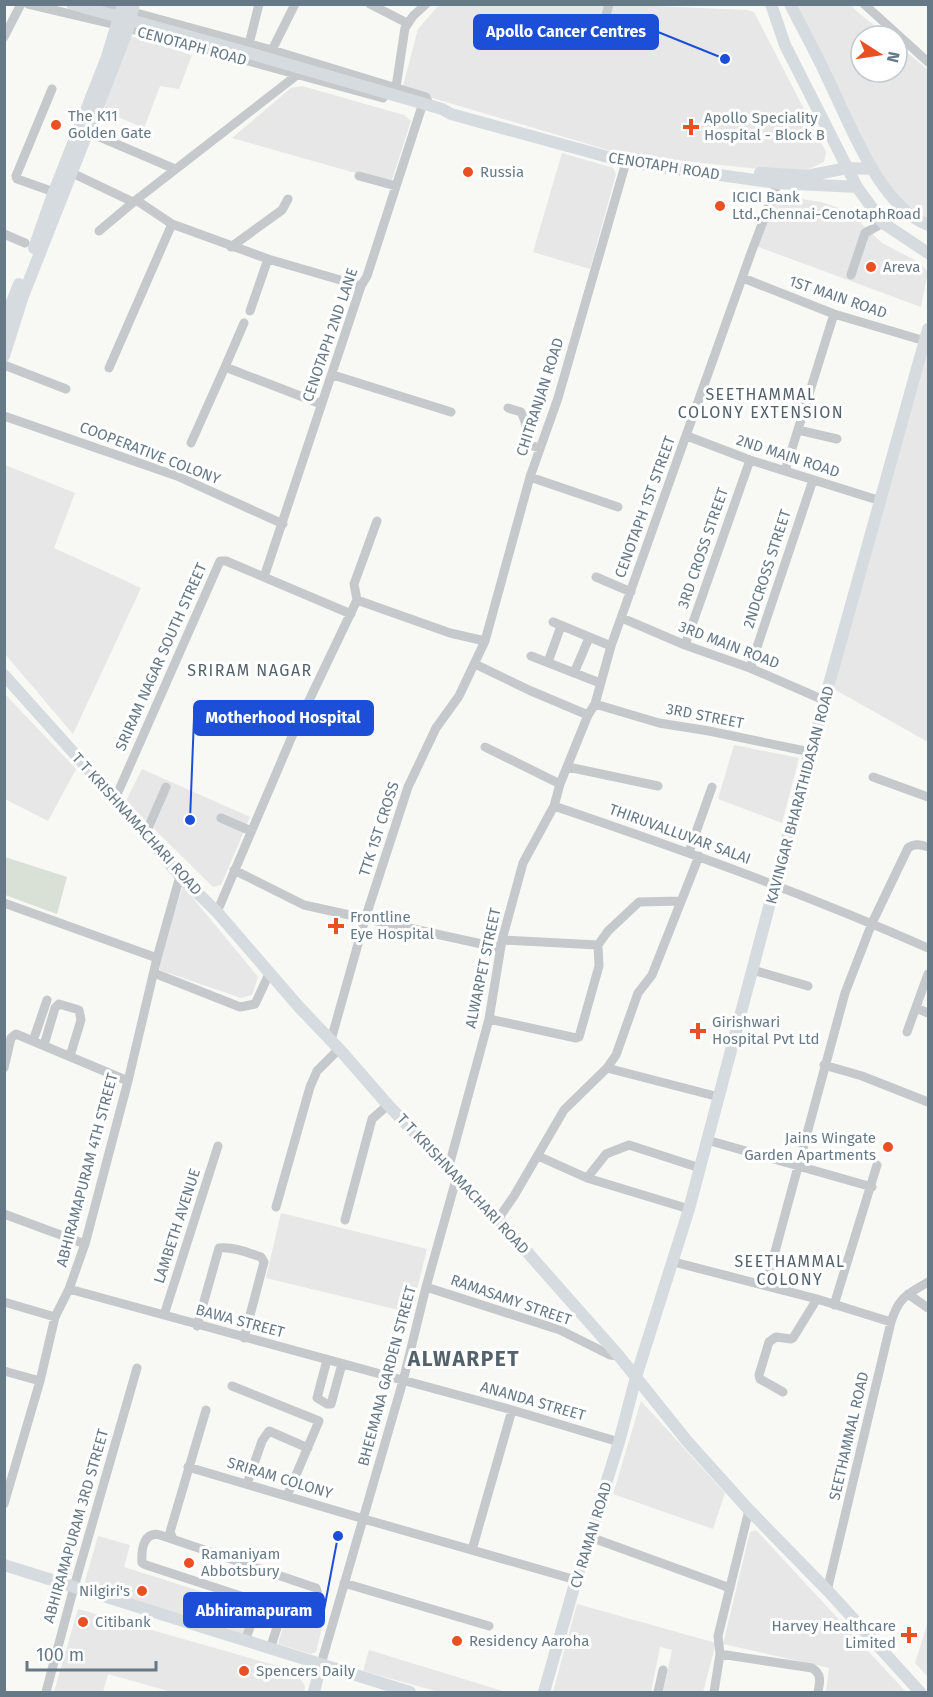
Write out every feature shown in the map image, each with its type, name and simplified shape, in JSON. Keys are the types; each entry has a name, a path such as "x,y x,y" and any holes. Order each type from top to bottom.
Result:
{"main road":[{"path":"72,4 432,106"},
{"path":"771,4 785,45 857,187 883,223 928,254"},
{"path":"790,4 864,155 899,205 928,225"},
{"path":"4,356 23,296 70,172 88,132 128,9"},
{"path":"4,323 54,192 123,27"},
{"name":"CENOTAPH ROAD","path":"432,106 451,108 626,155 779,179 847,168 873,169"},
{"name":"CENOTAPH ROAD","path":"432,106 451,114 626,162 857,187"},
{"path":"12,303 23,296"},
{"name":"KAVINGAR BHARATHIDASAN ROAD","path":"636,1377 689,1209 810,752 927,335"},
{"name":"T T KRISHNAMACHARI ROAD","path":"4,675 115,799 180,876 217,912 269,974 388,1105 498,1219 619,1356 687,1441 749,1510 920,1692"},
{"name":"CV RAMAN ROAD","path":"544,1692 619,1442 636,1377"},
{"path":"4,1565 410,1692"},
{"path":"314,1692 321,1664"}],"street":[{"path":"4,37 21,4"},
{"name":"CENOTAPH ROAD","path":"28,4 123,27 395,101 405,98"},
{"name":"CENOTAPH ROAD","path":"103,4 128,9 396,87 426,97 432,106"},
{"path":"249,44 259,4"},
{"path":"272,50 295,4"},
{"path":"370,4 407,22"},
{"path":"396,87 400,50 407,22 426,4"},
{"path":"599,41 609,4"},
{"path":"864,4 928,62"},
{"path":"99,231 297,75"},
{"path":"52,89 16,176 17,179 54,192"},
{"name":"CENOTAPH 2ND LANE","path":"264,577 396,186 432,106"},
{"path":"88,132 175,169"},
{"name":"CHITRANJAN ROAD","path":"485,641 530,477 558,398 626,162"},
{"path":"70,172 135,201 172,224 231,247 361,286"},
{"path":"359,176 396,186"},
{"name":"CENOTAPH 1ST STREET","path":"588,715 595,704 611,646 779,179"},
{"path":"231,247 282,210 288,199"},
{"path":"851,275 865,233 883,223"},
{"path":"109,368 172,224"},
{"path":"4,234 25,243"},
{"path":"250,310 268,259"},
{"name":"1ST MAIN ROAD","path":"743,278 834,314 927,335"},
{"path":"784,471 834,314"},
{"path":"191,443 244,323"},
{"path":"4,365 66,389"},
{"path":"225,367 321,404"},
{"path":"333,375 451,412"},
{"path":"508,408 521,412 526,422 525,437 529,445 540,448"},
{"name":"COOPERATIVE COLONY","path":"4,416 177,476 283,524"},
{"path":"798,430 837,439"},
{"name":"2ND MAIN ROAD","path":"687,436 750,460 881,501"},
{"name":"3RD CROSS STREET","path":"685,645 750,460"},
{"path":"530,477 618,507"},
{"name":"2NDCROSS STREET","path":"750,668 813,480"},
{"path":"217,912 293,734 357,600 354,584 377,521"},
{"name":"SRIRAM NAGAR SOUTH STREET","path":"115,799 220,561 226,561 264,577"},
{"path":"264,577 351,614"},
{"path":"596,577 631,592"},
{"path":"357,600 450,633 485,641"},
{"name":"3RD MAIN ROAD","path":"622,618 685,645 750,668 826,701"},
{"path":"548,662 557,624 611,646"},
{"path":"574,673 590,638"},
{"name":"TTK 1ST CROSS","path":"335,1044 365,919 408,787 436,728 459,696 485,641"},
{"path":"531,656 600,683"},
{"path":"475,664 588,715"},
{"name":"3RD STREET","path":"595,704 659,723 810,752"},
{"name":"ALWARPET STREET","path":"453,1171 489,1019 501,944 523,863 554,806 560,784 588,715"},
{"path":"485,747 560,784"},
{"path":"568,767 658,786"},
{"path":"873,777 928,797"},
{"path":"145,835 166,787"},
{"path":"689,852 712,787"},
{"name":"THIRUVALLUVAR SALAI","path":"554,806 689,852 776,885 928,948"},
{"path":"220,818 251,831"},
{"path":"766,1285 845,993 872,923 908,848 912,845 928,847"},
{"path":"498,1219 564,1110 607,1068 616,1055 638,993 651,975 699,856"},
{"path":"234,870 304,905 365,919 501,944 598,945"},
{"name":"ABHIRAMAPURAM 4TH STREET","path":"4,1504 40,1381 55,1317 69,1289 85,1244 180,876"},
{"path":"489,1019 579,1037 599,966 598,945 608,931 639,902 681,901"},
{"path":"4,903 157,958"},
{"path":"753,970 808,986"},
{"path":"154,972 240,1006 255,1004 269,974"},
{"path":"907,1032 928,974"},
{"path":"39,1043 50,1000"},
{"path":"39,1043 59,1004 79,1010 81,1020 70,1056"},
{"path":"916,1008 928,1013"},
{"path":"4,1068 14,1035 39,1043 128,1082"},
{"path":"276,1207 309,1087 335,1044"},
{"path":"825,1065 862,1076 928,1102"},
{"path":"607,1068 719,1097"},
{"path":"345,1220 372,1119 388,1105"},
{"path":"707,1140 872,1187"},
{"path":"587,1178 606,1154 629,1144 700,1168"},
{"name":"LAMBETH AVENUE","path":"164,1316 218,1146"},
{"path":"538,1156 587,1178 689,1209"},
{"path":"834,1305 878,1165"},
{"name":"BHEEMANA GARDEN STREET","path":"321,1664 403,1381 453,1171"},
{"path":"4,1214 85,1244"},
{"path":"197,1326 217,1252 221,1247 234,1250 261,1257 264,1260 244,1338"},
{"path":"674,1262 817,1299 891,1322"},
{"name":"SEETHAMMAL ROAD","path":"827,1591 891,1322 897,1304 928,1282"},
{"name":"RAMASAMY STREET","path":"426,1287 560,1330 610,1355 619,1356"},
{"name":"BAWA STREET","path":"69,1289 403,1381"},
{"path":"908,1294 928,1308"},
{"path":"783,1392 760,1379 759,1374 770,1342 776,1337 794,1338 817,1299"},
{"path":"4,1302 55,1317"},
{"path":"327,1360 316,1398 327,1404 331,1404 342,1364"},
{"name":"ABHIRAMAPURAM 3RD STREET","path":"46,1692 136,1368"},
{"path":"4,1371 40,1381"},
{"name":"ANANDA STREET","path":"403,1381 619,1442"},
{"path":"232,1386 319,1421 287,1496"},
{"path":"173,1539 170,1532 206,1410"},
{"path":"472,1550 512,1410"},
{"path":"247,1484 268,1431 308,1448"},
{"name":"SRIRAM COLONY","path":"188,1467 576,1580"},
{"path":"714,1692 720,1654 718,1636 749,1510"},
{"path":"245,1641 259,1602 142,1563 144,1547 149,1535 153,1533 173,1539 316,1588 319,1598 313,1611 283,1609 270,1649"},
{"path":"590,1538 730,1588"},
{"path":"344,1583 489,1626"},
{"path":"720,1654 812,1668 818,1672 820,1677 818,1692"},
{"path":"658,1692 663,1670"}],"shaded area":[{"path":"606,4 754,12 826,152 824,162 802,172 788,172 625,155 409,91 403,86 418,29 439,5"},
{"path":"796,5 852,5 872,24 849,24 849,84 909,84 909,54 928,70 928,222 903,206 869,159"},
{"path":"133,37 192,55 179,89 160,86 144,128 101,110 127,39"},
{"path":"302,86 404,115 411,121 391,183 232,138 291,88"},
{"path":"562,153 613,168 616,174 590,269 533,252"},
{"path":"780,196 821,202 848,211 882,243 920,263 928,272 921,307 756,246 768,199"},
{"path":"928,353 928,742 832,688"},
{"path":"5,465 75,493 54,548 141,588 73,734 5,654"},
{"path":"4,693 76,769 48,821 5,799"},
{"path":"734,745 799,758 782,823 718,799"},
{"path":"142,769 250,817 221,885 213,887 126,801"},
{"path":"5,857 67,877 57,914 5,895"},
{"path":"183,886 258,977 252,995 241,998 160,970 158,962"},
{"path":"281,1213 427,1249 411,1313 266,1278"},
{"path":"641,1401 725,1493 713,1529 613,1494"},
{"path":"756,1530 906,1692 826,1692 829,1668 723,1644 750,1532"},
{"path":"98,1536 130,1545 124,1567 253,1608 246,1634 88,1586 85,1581"},
{"path":"577,1604 716,1643 703,1692 663,1692 672,1650 660,1647 651,1692 553,1692"},
{"path":"78,1609 295,1671 305,1686 304,1692 172,1692 108,1674 103,1692 54,1692"},
{"path":"286,1617 322,1627 316,1652 311,1654 278,1644"},
{"path":"928,1622 928,1677 915,1663"},
{"path":"369,1650 506,1692 439,1692 363,1671"}],"place":[{"name":"Apollo Cancer Centres","path":"725,59"},
{"name":"The K11 Golden Gate","path":"56,125"},
{"name":"Apollo Speciality Hospital - Block B","path":"691,127"},
{"name":"Russia","path":"468,172"},
{"name":"ICICI Bank Ltd.,Chennai-CenotaphRoad","path":"720,206"},
{"name":"Areva","path":"871,267"},
{"name":"Motherhood Hospital","path":"190,820"},
{"name":"Frontline Eye Hospital","path":"336,926"},
{"name":"Girishwari Hospital Pvt Ltd","path":"698,1031"},
{"name":"Jains Wingate Garden Apartments","path":"888,1147"},
{"name":"Abhiramapuram","path":"338,1536"},
{"name":"Ramaniyam Abbotsbury","path":"189,1563"},
{"name":"Nilgiri's","path":"142,1591"},
{"name":"Citibank","path":"83,1622"},
{"name":"Harvey Healthcare Limited","path":"909,1635"},
{"name":"Residency Aaroha","path":"457,1641"},
{"name":"Spencers Daily","path":"244,1671"}],"district":[{"name":"SEETHAMMAL COLONY EXTENSION","path":"761,403"},
{"name":"SRIRAM NAGAR","path":"250,670"},
{"name":"SEETHAMMAL COLONY","path":"790,1270"},
{"name":"ALWARPET","path":"464,1359"}]}
